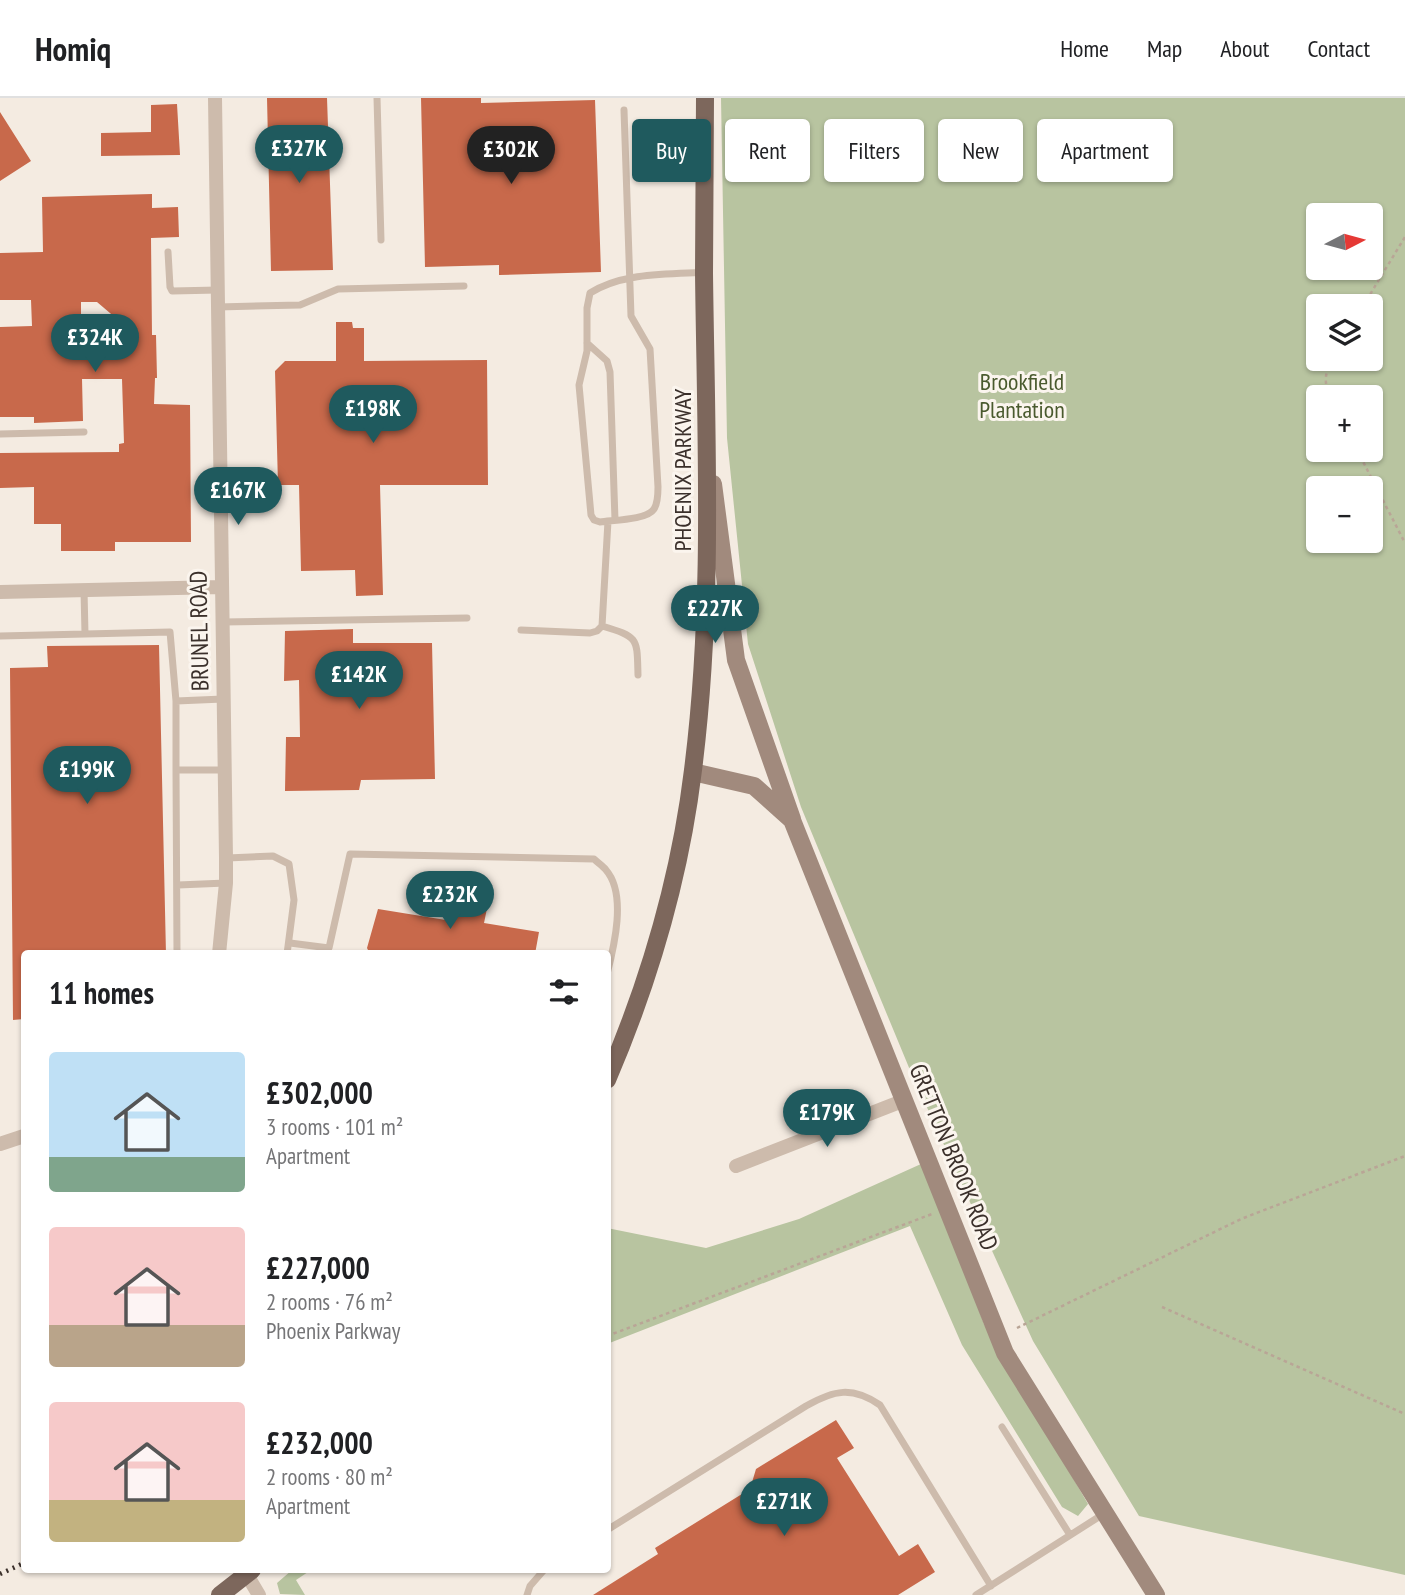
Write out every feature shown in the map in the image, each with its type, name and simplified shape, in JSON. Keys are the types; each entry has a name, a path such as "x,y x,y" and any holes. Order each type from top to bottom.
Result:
{"main road":[{"name":"PHOENIX PARKWAY","path":"611,1071 634,1018 670,898 693,772 706,642 709,453 704,271 705,98"},
{"path":"220,1595 249,1573"}],"street":[{"name":"BRUNEL ROAD","path":"215,98 226,858 219,950"},
{"path":"709,453 736,660 792,820"},
{"path":"0,592 221,587"},
{"name":"GRETTON BROOK ROAD","path":"693,772 754,786 792,820 1005,1353 1156,1595"},
{"path":"736,1166 905,1100"},
{"path":"0,1144 21,1137"},
{"path":"250,1573 259,1595"}],"lane":[{"path":"377,98 381,240"},
{"path":"624,110 630,278 631,316 650,349 657,502 653,512 645,516 600,522 594,520 591,515 579,385 587,343 590,293 603,285 630,278 704,271"},
{"path":"168,252 172,291 218,290"},
{"path":"218,307 300,305 338,289 464,286"},
{"path":"521,631 590,633 603,626 611,520 610,372 607,361 587,343"},
{"path":"0,434 84,432"},
{"path":"84,590 85,634"},
{"path":"223,622 467,618"},
{"path":"603,626 632,637 638,645 638,675"},
{"path":"0,636 170,632 176,701 177,950"},
{"path":"176,701 223,699"},
{"path":"176,770 224,770"},
{"path":"290,943 329,948 350,854 594,859 607,871 614,884 618,930 611,958"},
{"path":"226,858 273,856 289,864 294,900 288,950"},
{"path":"178,885 226,883"},
{"path":"611,1528 816,1400 827,1394 847,1391 866,1395 880,1405 991,1586"},
{"path":"1002,1427 1070,1535"},
{"path":"976,1595 1105,1513"},
{"path":"527,1595 530,1586 541,1573"}],"path":[{"path":"1370,294 1405,237"},
{"path":"1363,462 1405,542"},
{"path":"1017,1328 1241,1219 1405,1156"},
{"path":"611,1334 948,1208"},
{"path":"1162,1307 1405,1415"}],"green space":[{"name":"Brookfield Plantation","path":"721,98 1405,98 1405,1575 1139,1516 1033,1341 910,1070 801,807 748,644 727,438"},
{"path":"921,1164 943,1213 984,1324 1088,1504 1078,1516 1062,1507 962,1345 910,1226 611,1342 611,1229 706,1248 799,1219"},
{"path":"289,1573 306,1573 296,1580 305,1595 280,1594 277,1583"}],"building":[{"path":"267,98 327,98 333,270 271,271"},
{"path":"421,98 481,98 481,103 595,100 601,272 499,275 499,265 425,267"},
{"path":"177,104 180,155 101,156 101,133 151,132 151,105"},
{"path":"0,112 31,161 0,181"},
{"path":"152,194 152,208 178,207 179,237 151,238 152,335 156,335 157,378 154,404 190,405 191,542 115,542 115,551 61,551 61,524 34,524 34,487 0,488 0,453 119,452 119,444 124,443 122,379 82,379 83,421 34,423 34,417 0,417 0,327 32,326 31,300 0,300 0,253 43,252 42,197","holes":["81,302 97,302 137,336 81,337"]},
{"path":"336,322 352,322 353,328 364,328 364,361 487,360 488,485 380,485 383,595 356,596 355,570 301,571 299,485 278,485 275,371 285,361 336,361"},
{"path":"353,629 353,643 432,643 435,779 361,780 359,790 285,791 286,737 300,737 299,680 284,681 285,631"},
{"path":"159,645 166,950 21,950 21,1019 13,1020 10,668 48,667 47,646"},
{"path":"460,882 491,889 484,923 539,932 536,950 367,948 378,909 452,921"},
{"path":"836,1420 854,1448 837,1458 899,1556 918,1544 935,1572 898,1595 593,1595 658,1554 655,1548 750,1489 756,1469"}],"railway":[{"path":"0,1574 21,1564"}]}
